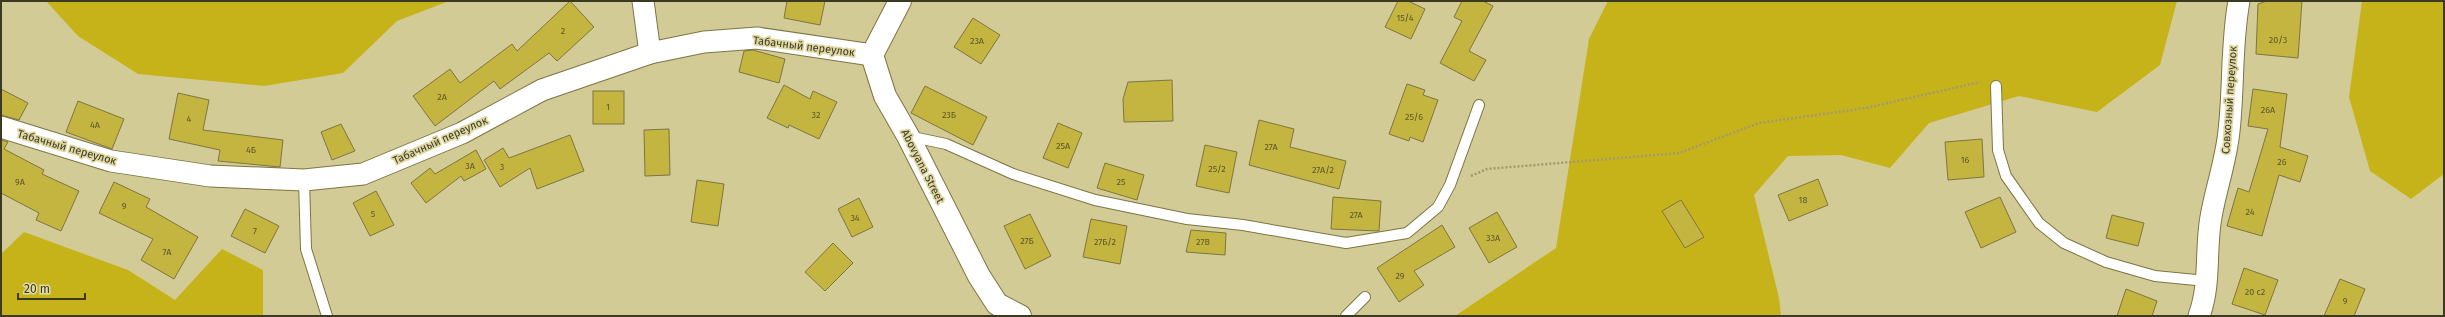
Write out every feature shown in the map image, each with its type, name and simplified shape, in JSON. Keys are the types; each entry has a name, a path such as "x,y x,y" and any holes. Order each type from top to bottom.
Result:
{"street":[{"path":"643,1 650,54"},
{"path":"872,55 900,1"},
{"name":"Совхозный переулок","path":"2200,316 2203,306 2206,281 2210,217 2223,171 2229,131 2234,31 2239,1"},
{"name":"Табачный переулок","path":"1,127 111,161 210,176 304,180 363,174 462,133 542,90 650,54 704,42 757,38 872,55"},
{"name":"Abovyana Street","path":"872,55 885,96 908,136 979,276 997,304 1020,316"}],"lane":[{"path":"1996,86 1998,150 2006,176 2040,223 2064,244 2106,262 2155,276 2206,281"},
{"path":"908,136 946,144 1013,174 1095,200 1187,219 1243,225 1346,243 1407,233 1438,207 1450,185 1479,105"},
{"path":"304,180 306,250 327,316"},
{"path":"1346,316 1365,297"}],"path":[{"path":"1450,185 1487,169 1679,154 1760,123 1866,108 1977,81 1996,86"}],"shaded area":[{"path":"46,1 449,1 397,21 343,73 264,86 138,74 78,36"},
{"path":"1608,1 2177,1 2160,65 2097,112 2019,96 1929,123 1890,168 1841,155 1788,156 1754,195 1779,298 1781,316 1455,316 1556,248 1589,39"},
{"path":"2362,1 2444,1 2444,174 2411,199 2370,171 2349,97"},
{"path":"24,232 128,270 175,300 222,249 263,270 263,316 1,316 1,254"}],"building":[{"path":"570,1 594,27 557,61 549,53 500,89 494,81 435,126 413,96 450,69 460,83 512,44 517,51"},
{"path":"787,1 825,1 820,25 784,18"},
{"path":"1398,1 1408,1 1425,9 1411,39 1385,27"},
{"path":"1462,1 1483,1 1493,6 1469,51 1486,60 1474,81 1440,63 1462,21 1454,17"},
{"path":"2267,1 2302,1 2298,58 2256,54 2258,4"},
{"path":"973,18 1000,35 981,64 954,47"},
{"path":"753,50 785,59 779,83 739,72 744,51"},
{"path":"1172,80 1173,121 1124,122 1123,99 1128,82"},
{"path":"1407,84 1425,90 1423,95 1438,100 1423,142 1410,137 1409,141 1389,134"},
{"path":"784,85 810,99 813,91 837,102 819,139 789,125 788,128 767,118"},
{"path":"925,86 987,117 973,145 911,113"},
{"path":"1,89 28,103 19,120 1,115"},
{"path":"2253,89 2287,94 2280,147 2308,156 2300,182 2279,175 2262,236 2227,226 2238,188 2249,192 2268,129 2248,126"},
{"path":"593,91 624,91 624,124 593,124"},
{"path":"178,93 209,100 203,130 283,140 280,167 218,161 220,150 169,139"},
{"path":"78,101 124,119 112,149 66,132"},
{"path":"1259,120 1294,129 1290,147 1346,161 1339,189 1249,165"},
{"path":"1058,123 1082,133 1068,168 1043,158"},
{"path":"341,124 355,151 332,160 321,132"},
{"path":"669,129 670,175 645,176 644,130"},
{"path":"570,135 584,171 537,189 530,168 500,187 484,160 503,148 509,158"},
{"path":"1982,139 1984,177 1948,180 1945,142"},
{"path":"1,140 8,142 4,149 44,170 42,174 79,191 61,231 36,220 39,213 1,193"},
{"path":"1205,145 1237,152 1229,193 1196,186"},
{"path":"476,150 486,169 464,181 461,176 426,203 411,183 430,168 435,174"},
{"path":"1105,163 1144,175 1137,200 1097,188"},
{"path":"1818,179 1828,205 1789,221 1778,195"},
{"path":"697,180 724,184 718,226 691,222"},
{"path":"114,182 150,199 146,207 198,237 174,279 141,260 153,239 99,213"},
{"path":"376,191 394,225 370,236 353,203"},
{"path":"1333,197 1381,201 1379,231 1331,229"},
{"path":"2000,197 2016,232 1981,248 1965,212"},
{"path":"859,198 873,227 852,237 838,209"},
{"path":"1681,200 1704,237 1685,248 1662,211"},
{"path":"245,209 279,226 265,253 231,236"},
{"path":"1497,212 1517,247 1489,263 1469,228"},
{"path":"1030,214 1051,256 1025,269 1004,226"},
{"path":"2112,215 2144,223 2138,246 2106,238"},
{"path":"1091,219 1127,226 1120,264 1083,257"},
{"path":"1442,225 1455,247 1414,271 1424,285 1399,302 1377,268"},
{"path":"1191,230 1226,233 1225,255 1186,252"},
{"path":"833,243 853,263 825,291 805,272"},
{"path":"2244,268 2278,280 2265,315 2232,304"},
{"path":"2340,279 2365,289 2354,316 2324,316"},
{"path":"2126,289 2157,301 2152,316 2117,316"}]}
